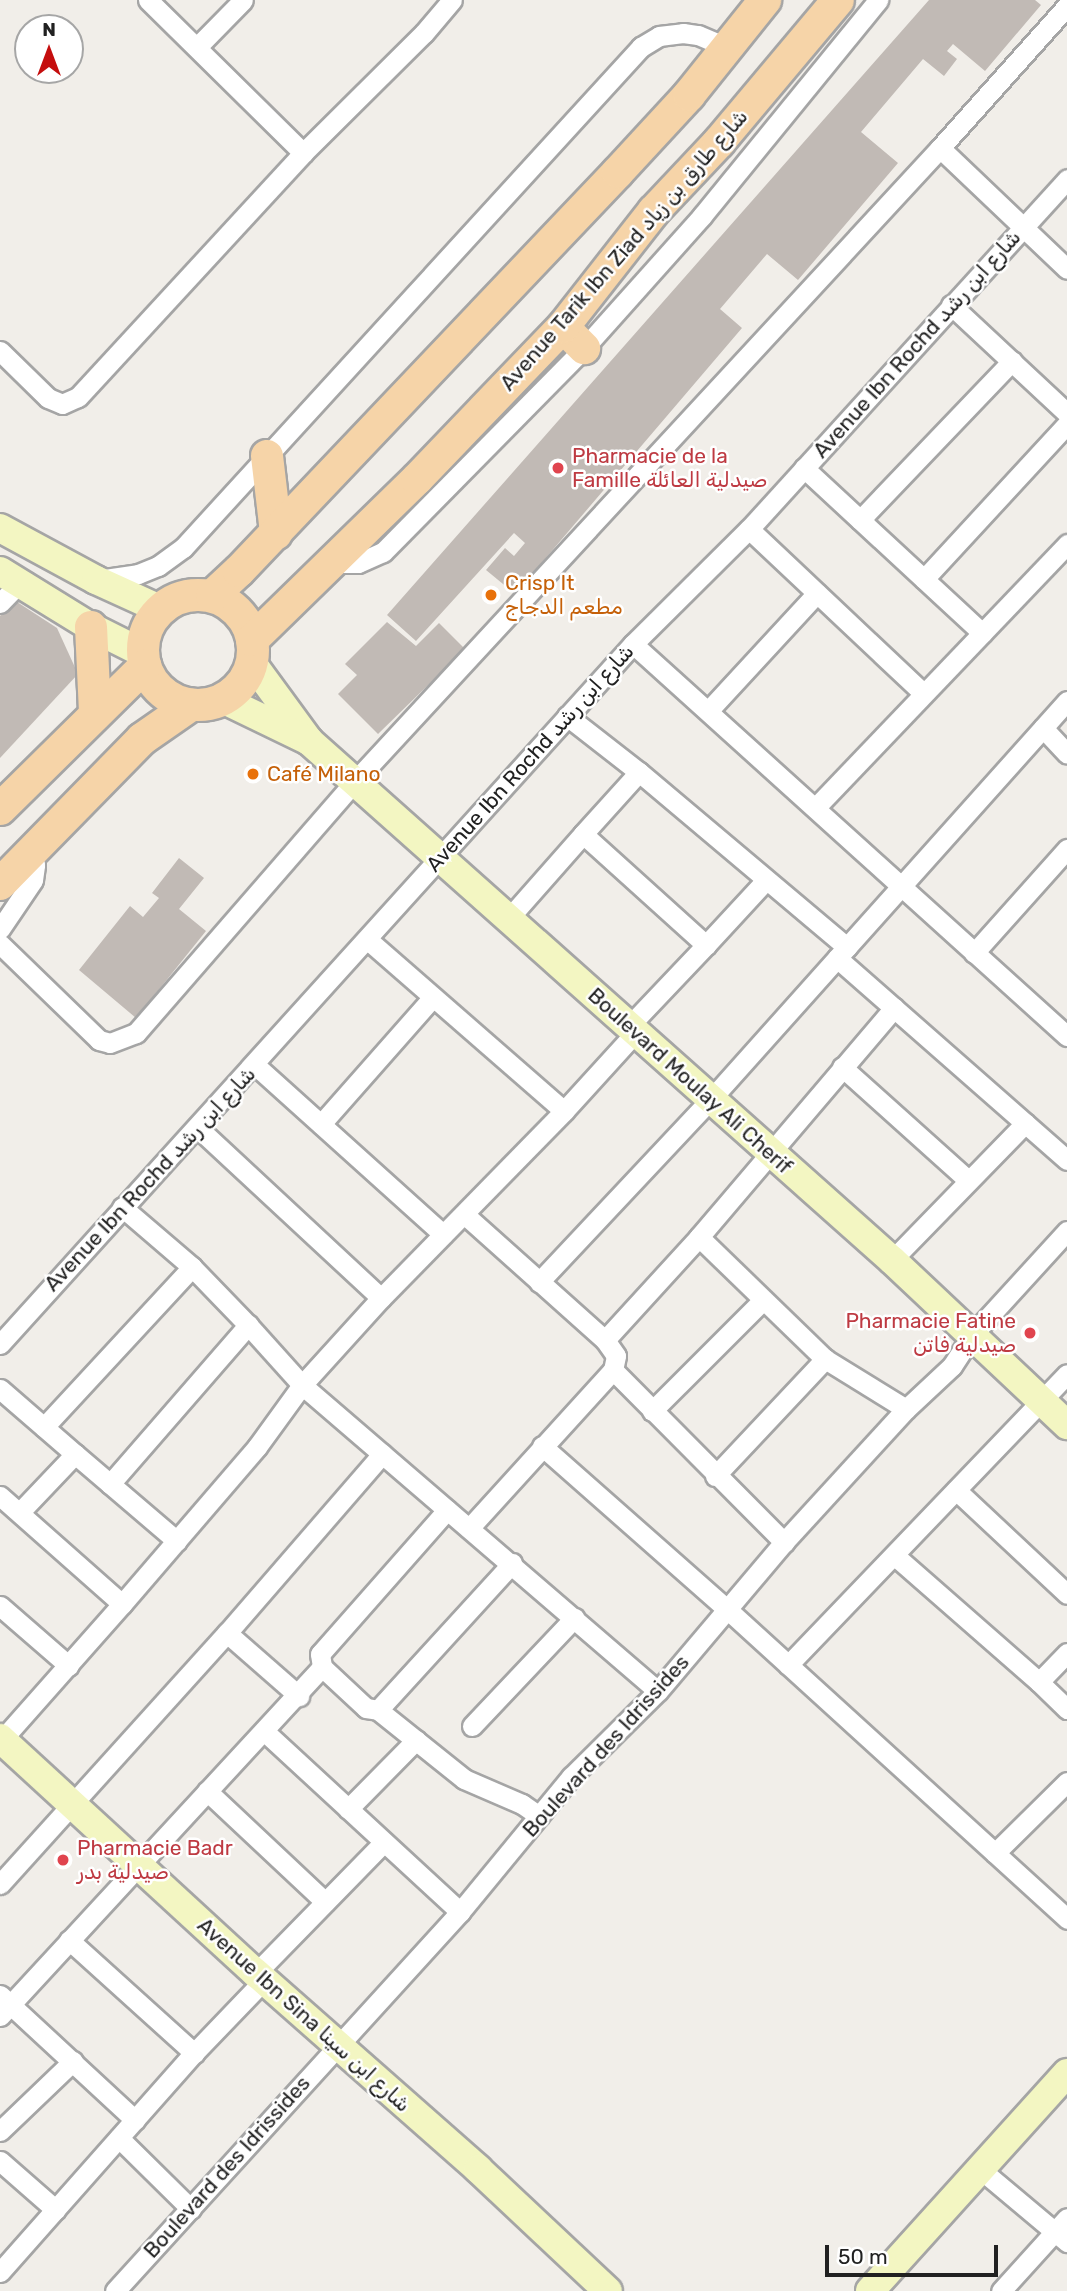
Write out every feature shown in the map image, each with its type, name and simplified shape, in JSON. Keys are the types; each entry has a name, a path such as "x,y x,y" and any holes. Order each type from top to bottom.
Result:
{"main road":[{"path":"212,596 276,533 618,172 689,95 765,0"},
{"name":"Avenue Tarik Ibn Ziad شارع طارق بن زياد","path":"231,705 242,685 252,651 332,563 573,337 654,211 719,142 838,0"},
{"path":"267,456 276,533"},
{"path":"231,705 191,705 173,700 159,690 144,660 142,640 149,623 160,608 175,599 193,594 212,596 228,603 242,615 252,651"},
{"path":"91,627 95,712"},
{"path":"0,809 144,660"},
{"path":"0,884 142,739 191,705"},
{"path":"142,739 231,705"}],"street":[{"path":"148,0 198,46 303,153"},
{"path":"198,46 243,0"},
{"path":"0,351 48,398 62,404 78,397 303,153 415,42 452,0"},
{"path":"573,337 702,216 878,0"},
{"path":"0,944 99,1040 110,1043 123,1041 136,1033 354,782 940,148 1067,6"},
{"path":"96,580 138,574 171,558 641,47 659,36 683,33 698,35 726,47"},
{"path":"940,148 1067,269"},
{"name":"Avenue Ibn Rochd شارع ابن رشد","path":"0,1344 256,1065 567,716 633,644 749,529 1067,178"},
{"path":"951,306 1067,413"},
{"path":"860,520 1012,361"},
{"path":"924,579 1067,424"},
{"path":"804,468 982,633"},
{"path":"0,528 96,580 160,608"},
{"path":"749,529 923,693"},
{"path":"816,807 1067,544"},
{"path":"0,603 10,577 144,660"},
{"path":"709,710 817,593"},
{"path":"633,644 1067,1037"},
{"name":"Boulevard Moulay Ali Cherif","path":"252,651 309,741 439,860 509,918 770,1154 892,1260 1067,1425"},
{"path":"539,1282 711,1099 1067,701"},
{"name":"Boulevard Moulay Ali Cherif","path":"231,705 309,741"},
{"path":"567,716 639,772 766,880 842,952 894,1008 1067,1160"},
{"path":"1043,728 1067,754"},
{"path":"509,918 639,772"},
{"path":"583,834 706,945"},
{"path":"0,929 33,880 35,865 32,849"},
{"path":"974,953 1067,849"},
{"path":"1,1740 177,1541 286,1411 302,1385 381,1298 564,1111 706,945 766,880"},
{"path":"368,940 564,1111"},
{"path":"321,1124 433,997"},
{"path":"605,1340 699,1237 894,1008"},
{"path":"256,1065 443,1234"},
{"path":"842,1067 968,1180"},
{"path":"892,1260 1025,1123"},
{"path":"197,1128 381,1298"},
{"path":"122,1208 192,1267 302,1385 658,1691"},
{"path":"464,1214 605,1340 616,1356 613,1370 469,1528"},
{"name":"Boulevard des Idrissides","path":"115,2291 460,1912 571,1777 658,1691 784,1542 906,1409 951,1366 972,1335 1067,1231"},
{"path":"699,1237 825,1359 906,1409"},
{"path":"44,1427 192,1267"},
{"path":"652,1411 763,1300"},
{"path":"110,1484 248,1325"},
{"path":"715,1476 825,1359"},
{"path":"613,1370 715,1476 784,1542"},
{"path":"788,1665 1067,1374"},
{"path":"0,1389 177,1541"},
{"path":"542,1446 728,1610 1066,1917"},
{"path":"20,1512 75,1454"},
{"path":"0,1884 227,1633 382,1454"},
{"path":"956,1490 1067,1594"},
{"path":"0,1496 122,1604"},
{"path":"447,1510 322,1650 319,1660 366,1708 378,1710 464,1779 515,1801 539,1816"},
{"path":"894,1555 1067,1709"},
{"path":"378,1710 512,1563"},
{"path":"0,1606 69,1665"},
{"path":"472,1726 573,1618"},
{"path":"227,1633 299,1696"},
{"path":"1039,1682 1067,1653"},
{"path":"135,2120 73,2061 3,2005 69,1940 299,1696 323,1667"},
{"path":"264,1731 460,1912"},
{"name":"Avenue Ibn Sina شارع ابن سينا","path":"1,1740 608,2291"},
{"path":"348,1809 416,1740"},
{"path":"995,1853 1067,1782"},
{"path":"207,1791 325,1902"},
{"path":"0,2272 325,1902 384,1842"},
{"path":"69,1940 194,2053"},
{"path":"0,2131 73,2061"},
{"path":"877,2289 1067,2073"},
{"path":"119,2138 191,2208"},
{"path":"0,2161 56,2210"},
{"path":"980,2169 1063,2231 1012,2287"}],"building":[{"path":"929,0 1035,0 1041,5 985,71 953,44 947,51 957,59 944,76 923,59 861,132 898,163 798,280 767,254 720,309 742,328 515,594 486,570 505,548 514,556 525,543 514,533 416,641 387,615"},
{"path":"14,600 57,628 78,674 0,758 0,616"},
{"path":"387,622 416,646 439,623 465,649 378,734 338,694 357,675 345,664"},
{"path":"179,858 204,878 179,909 206,931 136,1018 79,970 130,906 143,917 159,898 152,893"}],"place":[{"name":"Pharmacie de la Famille صيدلية العائلة","path":"558,468"},
{"name":"Crisp It مطعم الدجاج","path":"491,595"},
{"name":"Café Milano","path":"253,774"},
{"name":"Pharmacie Fatine صيدلية فاتن","path":"1030,1333"},
{"name":"Pharmacie Badr صيدلية بدر","path":"63,1860"}]}
